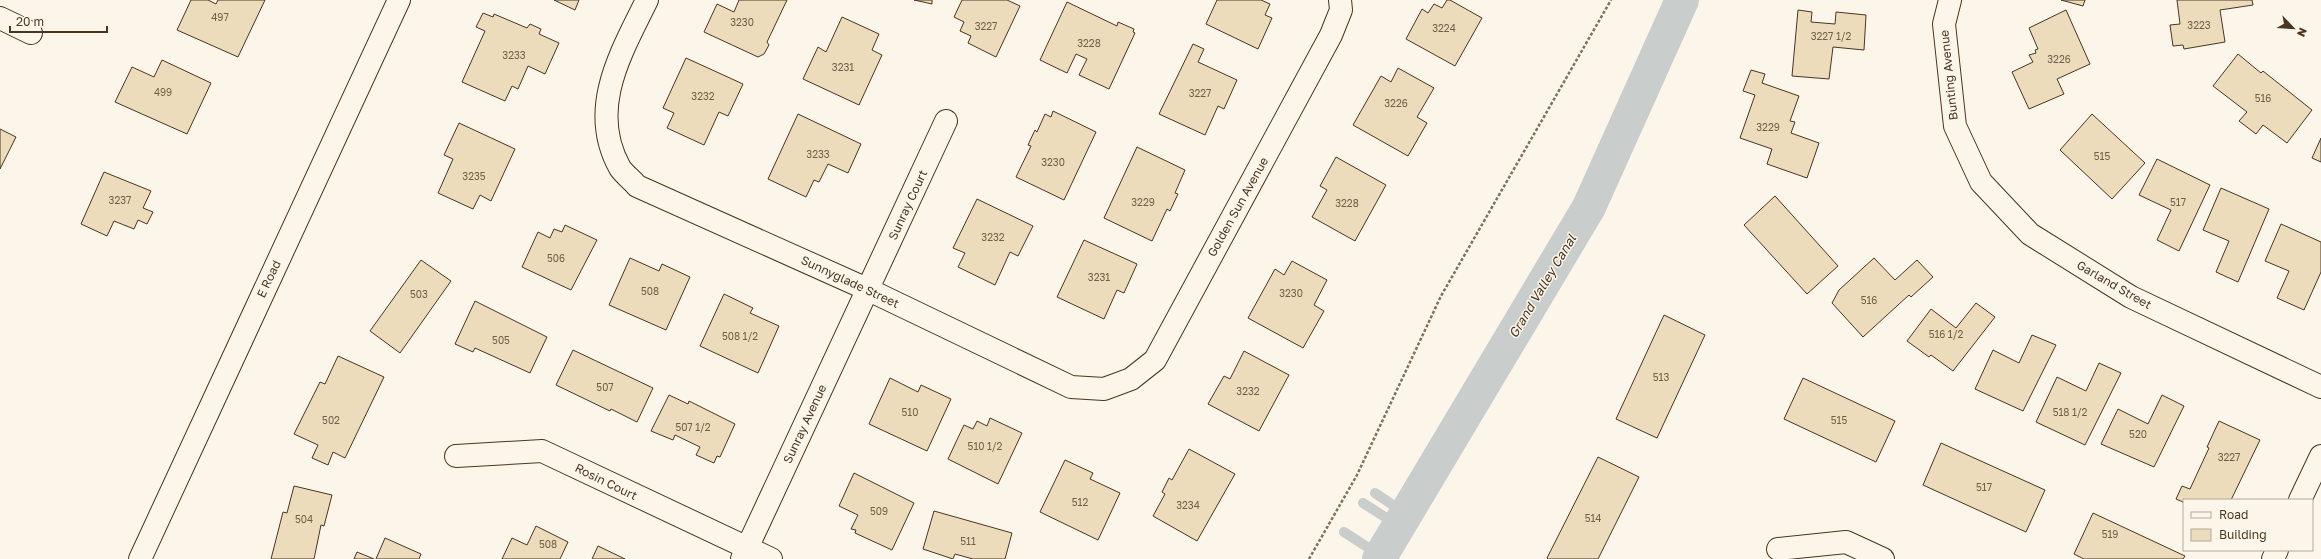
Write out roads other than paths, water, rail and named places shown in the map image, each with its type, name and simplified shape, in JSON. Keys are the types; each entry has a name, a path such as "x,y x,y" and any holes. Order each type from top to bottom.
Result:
{"street":[{"name":"E Road","path":"140,559 399,0"},
{"name":"Sunnyglade Street","path":"647,0 614,67 605,113 613,149 621,169 637,186 869,290 1071,387 1104,389"},
{"name":"Golden Sun Avenue","path":"1104,389 1131,379 1155,360 1331,35 1341,10 1340,0"},
{"name":"Bunting Avenue","path":"1950,0 1944,24 1955,126"},
{"path":"0,18 31,33"},
{"name":"Sunray Court","path":"869,290 946,121"},
{"name":"Garland Street","path":"1955,126 1981,182 2030,234 2131,297 2321,387"},
{"name":"Sunray Avenue","path":"744,554 869,290"},
{"name":"Rosin Court","path":"456,456 542,451 744,554 771,559"},
{"path":"2300,499 2321,456"},
{"path":"1778,549 1846,542 1883,559"}],"waterway":[{"name":"Grand Valley Canal","path":"1379,559 1589,207 1682,0"},
{"path":"1375,493 1406,514"},
{"path":"1363,503 1399,526"},
{"path":"1344,532 1381,556"}]}
